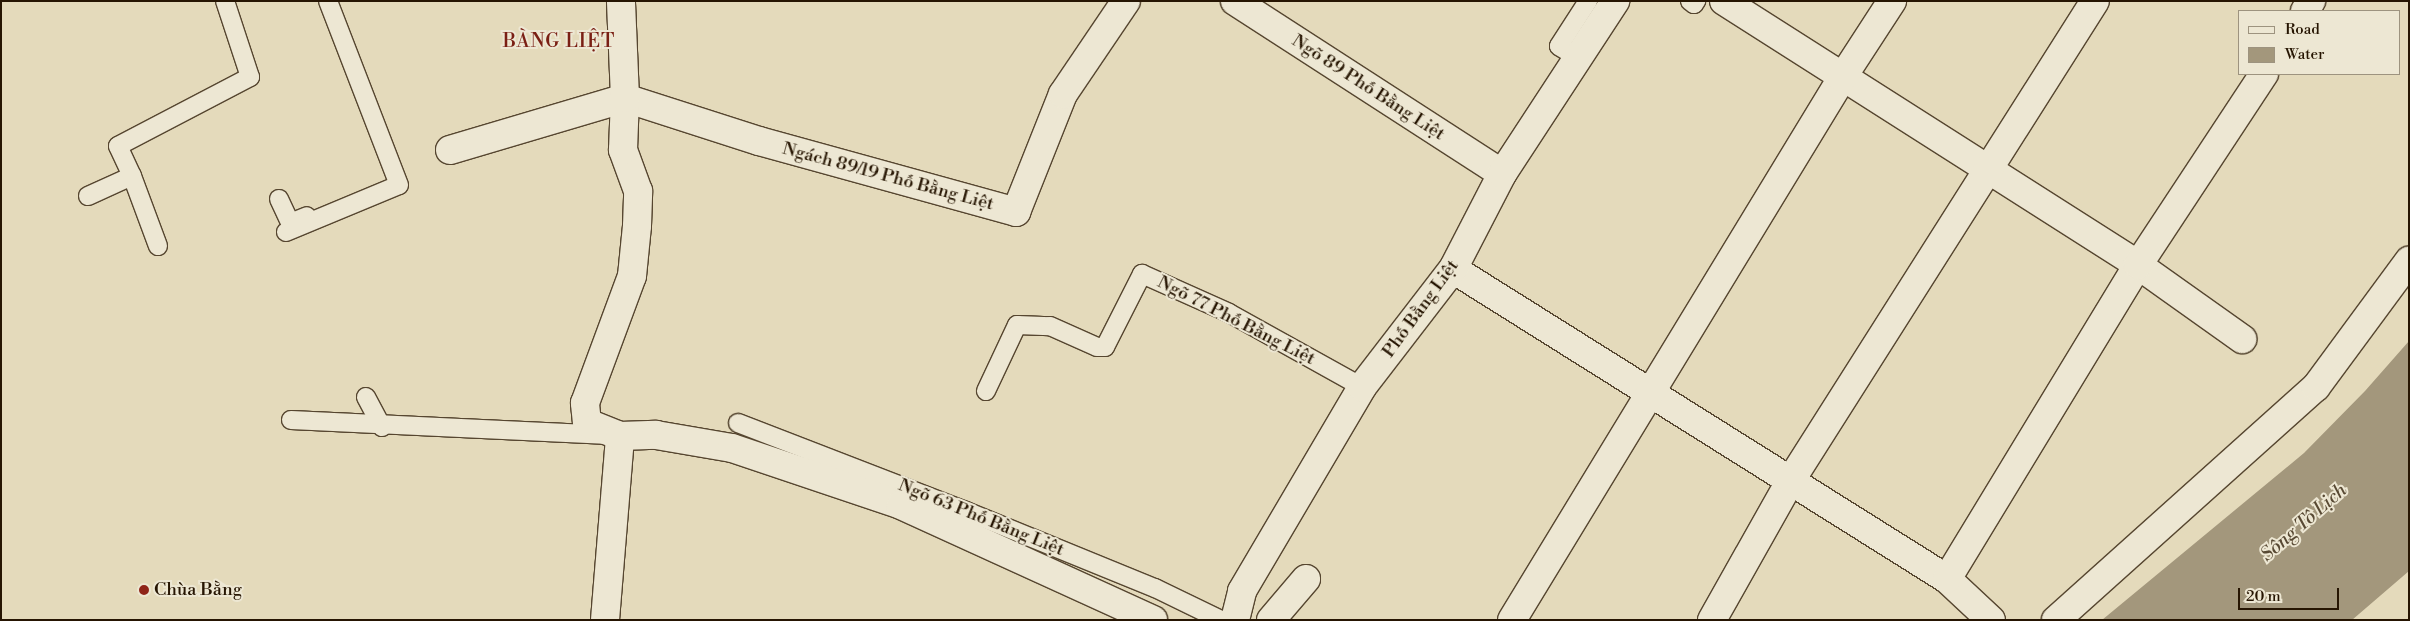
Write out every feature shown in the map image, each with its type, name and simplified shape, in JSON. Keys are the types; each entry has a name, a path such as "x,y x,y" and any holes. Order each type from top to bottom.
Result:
{"street":[{"path":"620,1 625,98 623,150 638,190 632,276 585,403 588,423 620,436 656,435 732,448 901,505 1154,620"},
{"name":"Ngách 89/19 Phố Bằng Liệt","path":"625,98 759,141 1016,212 1063,94 1126,1"},
{"name":"Ngõ 89 Phố Bằng Liệt","path":"1235,1 1502,174"},
{"name":"Phố Bằng Liệt","path":"1235,620 1242,591 1362,386 1453,269 1502,174 1615,1"},
{"path":"1724,1 2138,265 2242,339"},
{"path":"1512,620 1842,78 1892,1"},
{"path":"1712,620 1791,480 2095,1"},
{"path":"1946,579 2138,265 2263,75"},
{"path":"450,150 625,98"},
{"path":"2056,620 2316,386 2409,261"},
{"path":"1453,269 1946,579 1991,620"},
{"path":"604,620 620,436"},
{"path":"1272,620 1306,578"}],"lane":[{"path":"158,246 132,176 118,146 250,76 225,1"},
{"path":"286,232 399,185 328,1"},
{"path":"1577,57 1559,46 1588,1"},
{"path":"1690,1 1694,4 1696,1"},
{"path":"88,196 132,176"},
{"path":"279,199 290,223 397,179"},
{"name":"Ngõ 77 Phố Bằng Liệt","path":"986,391 1017,325 1050,326 1096,347 1105,347 1142,274 1229,313 1362,386"},
{"path":"366,397 382,427"},
{"path":"291,420 382,427 620,436"},
{"name":"Ngõ 63 Phố Bằng Liệt","path":"738,423 1011,529 1155,588 1222,620"}],"water":[{"name":"Sông Tô Lịch","path":"2409,341 2409,571 2352,620 2102,620 2304,453 2365,391"}],"place":[{"name":"Chùa Bằng","path":"144,590"}],"district":[{"name":"BÀNG LIỆT","path":"559,42"}]}
